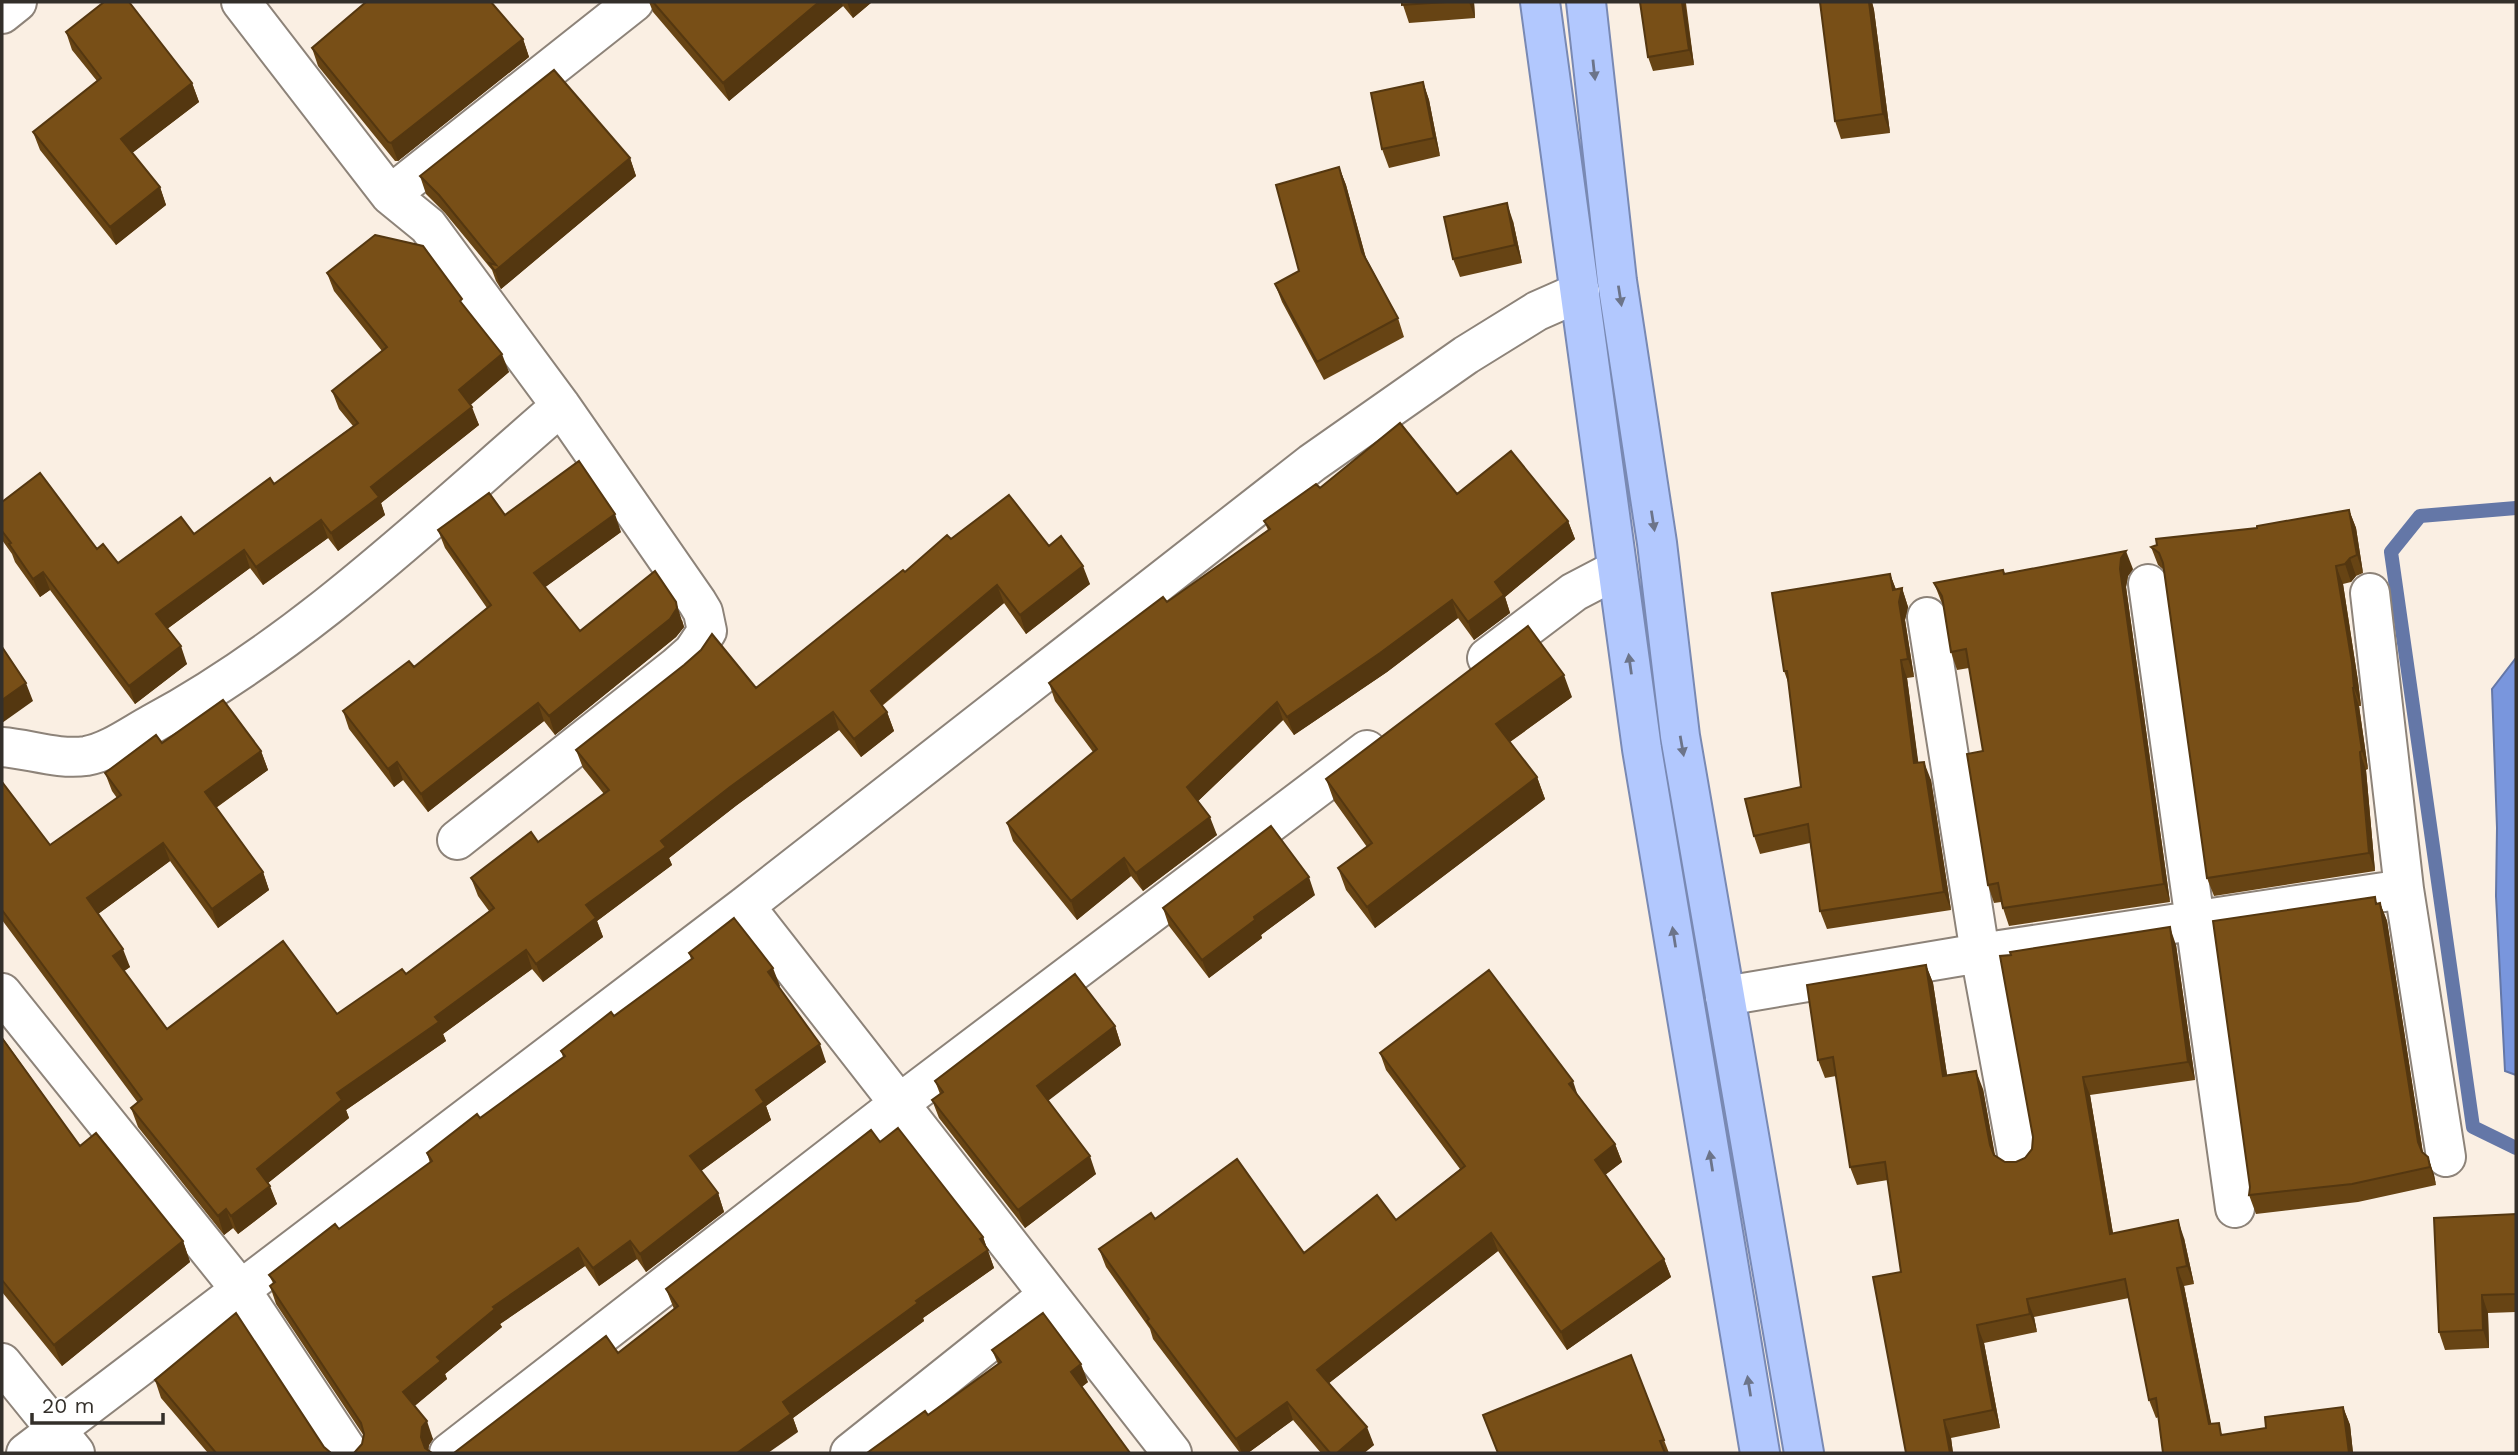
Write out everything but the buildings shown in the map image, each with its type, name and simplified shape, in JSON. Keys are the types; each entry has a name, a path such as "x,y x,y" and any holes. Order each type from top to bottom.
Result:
{"highway":[{"path":"1540,2 1616,570 1643,750 1760,1453"},
{"path":"1586,2 1617,281 1657,543 1680,736 1804,1453"}],"street":[{"path":"2,14 17,2"},
{"path":"241,2 390,195 428,226 561,406 704,612 707,631 692,652 676,667 457,840"},
{"path":"390,195 634,2"},
{"path":"26,1453 66,1441 241,1290 745,906 1312,463 1466,355 1537,311 1580,292"},
{"path":"2,747 22,748 50,755 86,756 111,746 206,695 263,655 376,567 561,406"},
{"path":"1456,683 1574,592 1616,570"},
{"path":"2148,584 2235,1208"},
{"path":"2370,593 2404,889 2446,1157"},
{"path":"1927,617 1980,953 2018,1158"},
{"path":"449,1453 900,1103 1389,733"},
{"path":"1725,996 1980,953 2404,889"},
{"path":"745,906 1172,1453"},
{"path":"2,993 241,1290 349,1453"},
{"path":"850,1453 1048,1295"},
{"path":"2,1363 66,1441"}],"water":[{"path":"2516,658 2516,1075 2505,1071 2496,896 2497,828 2492,689"}],"waterway":[{"path":"2516,508 2420,516 2391,552 2473,1127 2516,1148"}]}
